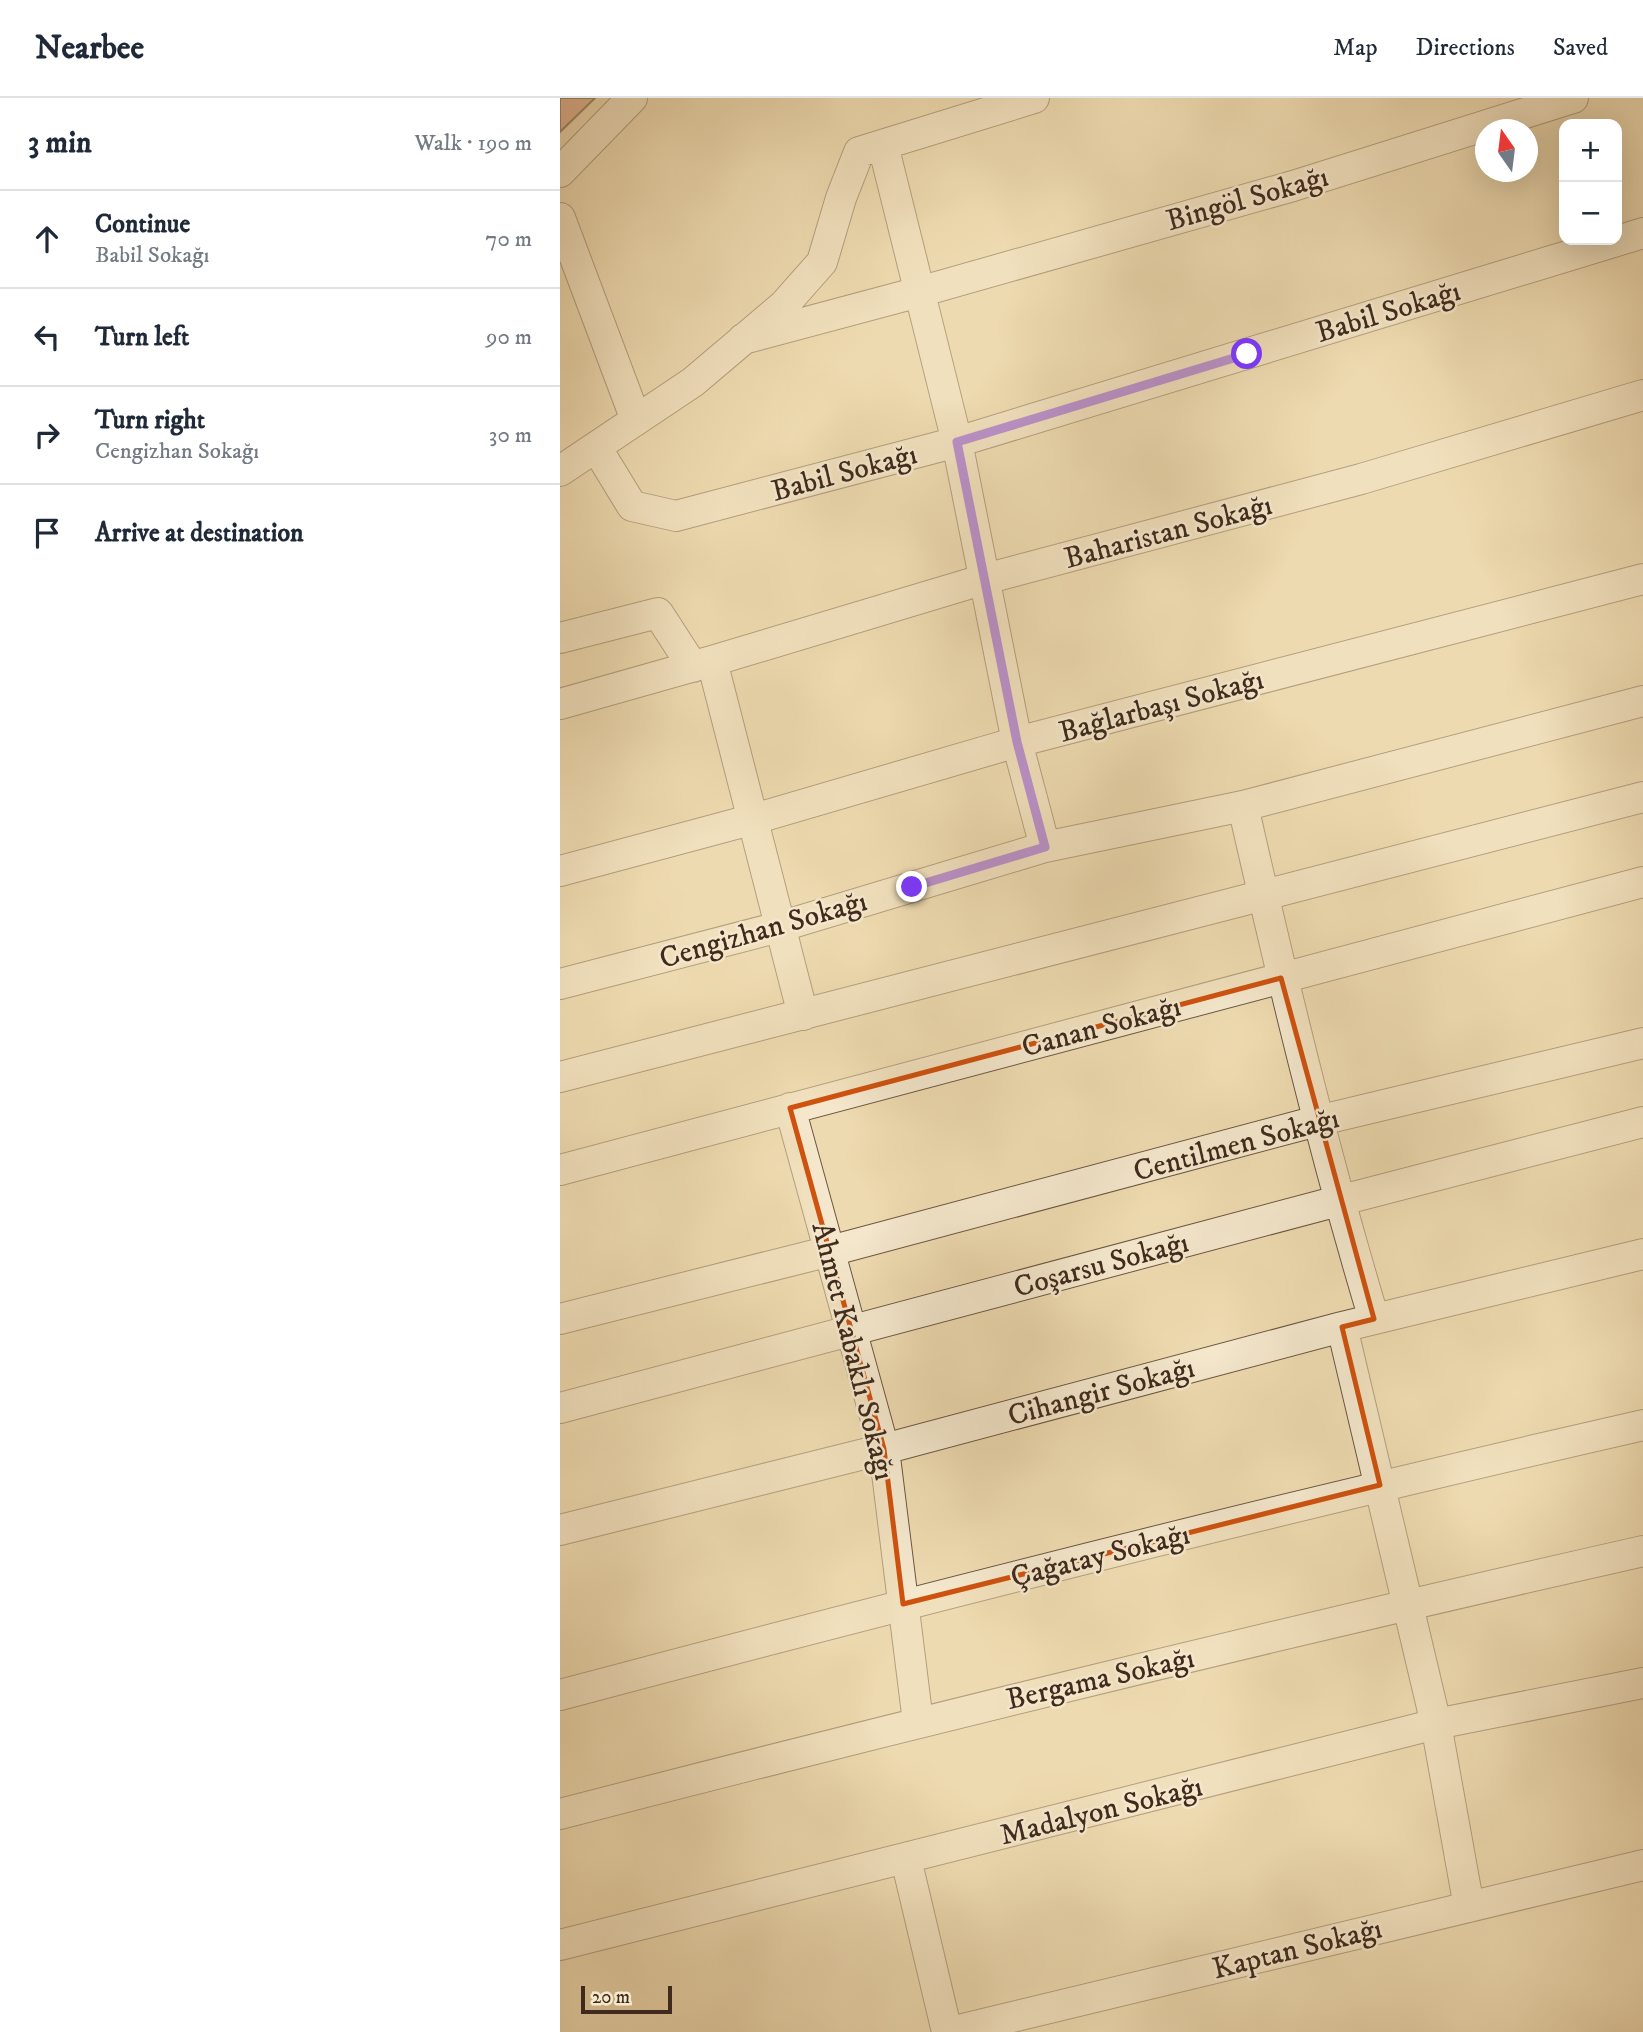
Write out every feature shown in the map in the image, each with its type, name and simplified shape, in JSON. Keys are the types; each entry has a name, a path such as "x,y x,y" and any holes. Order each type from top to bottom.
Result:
{"street":[{"path":"560,172 632,98"},
{"path":"560,471 693,382 784,305 822,262 841,198 859,152 994,104 1034,98"},
{"name":"Bingöl Sokağı","path":"743,339 1293,186 1573,98"},
{"path":"883,145 957,442 1017,742 1045,847"},
{"path":"560,218 636,420"},
{"name":"Babil Sokağı","path":"596,447 632,506 676,516 957,442 1643,233"},
{"name":"Baharistan Sokağı","path":"560,704 985,579 1361,479 1643,395"},
{"name":"Bağlarbaşı Sokağı","path":"560,871 754,819 1017,742 1643,579"},
{"path":"560,638 658,613 702,664 754,819 803,1015"},
{"name":"Cengizhan Sokağı","path":"560,984 779,927 1045,847 1243,806 1643,701"},
{"path":"560,1077 1643,797"},
{"path":"1243,806 1281,978 1317,1121 1374,1319"},
{"name":"Canan Sokağı","path":"560,1170 1643,882"},
{"name":"Centilmen Sokağı","path":"560,1319 830,1251 1317,1121 1643,1043"},
{"name":"Ahmet Kabaklı Sokağı","path":"790,1108 884,1448 918,1722"},
{"name":"Coşarsu Sokağı","path":"560,1408 1643,1122"},
{"name":"Cihangir Sokağı","path":"560,1530 884,1448 1342,1326 1643,1254"},
{"path":"1342,1326 1436,1724 1469,1907"},
{"name":"Çağatay Sokağı","path":"560,1695 903,1604 1380,1485 1643,1425"},
{"name":"Bergama Sokağı","path":"560,1814 918,1722 1643,1550"},
{"name":"Madalyon Sokağı","path":"560,1945 1436,1724 1643,1683"},
{"path":"906,1859 949,2032"},
{"name":"Kaptan Sokağı","path":"949,2032 1643,1865"}],"highlighted area":[{"path":"1281,978 1374,1319 1342,1327 1380,1485 903,1604 884,1449 790,1108"}],"building":[{"path":"560,98 595,98 560,132"}],"route":[{"path":"912,887 1045,847 1017,742 957,442 1247,354"}]}
